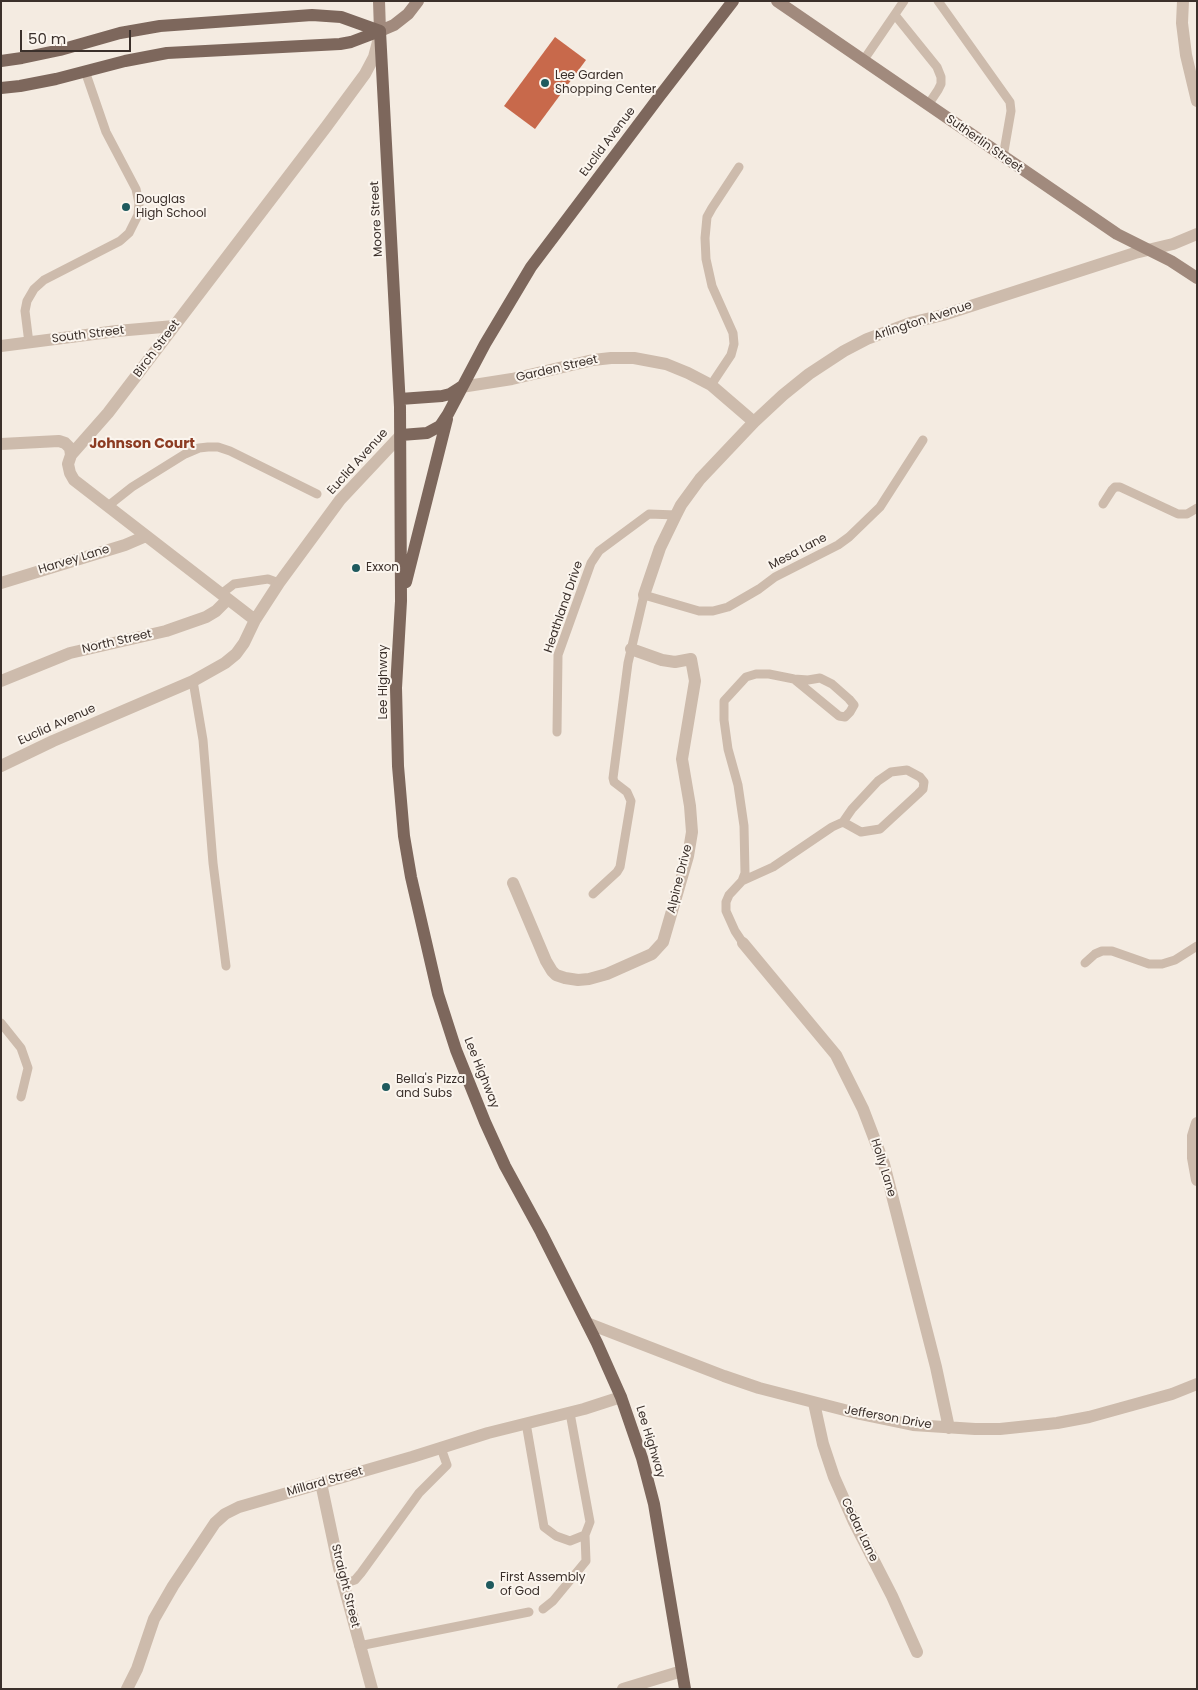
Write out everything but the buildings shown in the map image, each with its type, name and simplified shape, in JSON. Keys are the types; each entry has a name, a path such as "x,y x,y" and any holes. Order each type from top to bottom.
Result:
{"main road":[{"name":"Euclid Avenue","path":"401,434 426,433 440,426 531,267 733,1"},
{"path":"1,60 22,58 60,50 120,33 160,26 312,14 341,16 380,31"},
{"path":"1,88 47,80 167,53 351,42 380,31"},
{"name":"Moore Street","path":"380,31 401,434"},
{"path":"400,399 442,396 450,394 461,387"},
{"path":"401,601 448,414"},
{"name":"Lee Highway","path":"401,434 401,601 396,688 398,766 404,836 411,877 438,994 456,1050 505,1166 587,1323 621,1397 642,1458 654,1504 685,1689"}],"street":[{"name":"Moore Street","path":"379,1 380,31"},
{"path":"380,31 394,25 408,14 418,1"},
{"name":"Sutherlin Street","path":"777,1 1117,234 1171,261 1197,278"},
{"path":"1184,1 1182,23 1186,55 1197,101"},
{"name":"Birch Street","path":"71,455 108,413 365,74 374,57 380,31"},
{"name":"Arlington Avenue","path":"644,595 660,548 676,514 700,479 754,422 783,395 844,350 910,323 943,315 1148,250 1173,244 1197,234"},
{"name":"South Street","path":"1,346 117,331 174,326"},
{"name":"Garden Street","path":"461,387 512,379 593,360 634,358 666,364 688,372 711,386 754,422"},
{"name":"Euclid Avenue","path":"1,766 53,741 193,681 226,663 244,643 254,620 279,582 340,500 401,434"},
{"path":"1,444 65,443 70,448 71,455 68,464 74,480 254,620"},
{"name":"Harvey Lane","path":"1,583 125,545 146,536"},
{"name":"North Street","path":"1,680 70,653 166,631 206,617 216,611 225,596"},
{"name":"Alpine Drive","path":"513,883 546,961 556,975 578,980 607,974 652,954 663,942 688,856 692,832 690,806 682,759 695,681 691,659 675,662 662,660 631,649"},
{"name":"Holly Lane","path":"743,943 836,1055 863,1109 884,1164 949,1428"},
{"path":"1197,1123 1193,1136 1193,1158 1197,1180"},
{"name":"Jefferson Drive","path":"587,1323 759,1388 814,1403 913,1425 1000,1429 1057,1423 1089,1417 1172,1394 1197,1384"},
{"name":"Millard Street","path":"128,1689 154,1619 173,1586 215,1524 225,1514 239,1507 321,1482 488,1433 570,1413 621,1397"},
{"name":"Cedar Lane","path":"814,1403 822,1444 834,1477 917,1652"},
{"name":"Straight Street","path":"321,1482 343,1584 372,1689"},
{"path":"623,1689 682,1671"}],"lane":[{"path":"863,61 904,1"},
{"path":"938,1 1010,102 1010,120 1004,158"},
{"path":"895,15 937,67 941,77 941,84 928,105"},
{"path":"28,342 25,311 27,302 34,289 44,280 120,241 129,233 138,215 139,203 136,189 106,132 85,71"},
{"path":"711,386 731,355 734,334 712,286 706,259 707,217 739,167"},
{"name":"Mesa Lane","path":"644,595 699,611 714,611 728,607 759,589 775,577 838,545 849,537 880,507 923,440"},
{"path":"108,506 132,487 185,454 208,447 218,447 230,451 317,494"},
{"path":"1103,504 1115,487 1120,487 1178,514 1187,514 1197,508"},
{"name":"Heathland Drive","path":"557,732 558,655 591,563 599,550 649,514 676,514"},
{"path":"225,596 234,584 268,579 279,582"},
{"path":"593,894 620,867 630,801 628,792 614,782 613,778 628,663 644,595"},
{"path":"742,882 745,873 744,826 738,785 728,749 724,720 724,701 746,677 756,674 769,674 794,679 808,680 820,678 832,684 854,705 844,717 839,716 794,679"},
{"path":"193,681 203,740 212,863 226,966"},
{"path":"743,943 735,931 726,910 726,902 729,895 742,882 773,867 843,822 852,809 878,781 891,772 906,770 920,777 924,782 923,789 880,828 861,832 843,822"},
{"path":"1085,963 1095,954 1102,951 1112,951 1149,964 1162,964 1175,960 1197,946"},
{"path":"1,1023 21,1048 28,1068 21,1097"},
{"path":"543,1609 553,1601 586,1561 585,1535 590,1522 570,1413"},
{"path":"526,1423 544,1527 556,1536 570,1541 585,1535"},
{"path":"343,1584 355,1580 362,1573 419,1493 447,1465 441,1448"},
{"path":"359,1646 529,1612"}],"place":[{"name":"Lee Garden Shopping Center","path":"545,83"},
{"name":"Douglas High School","path":"126,207"},
{"name":"Exxon","path":"356,568"},
{"name":"Bella's Pizza and Subs","path":"386,1087"},
{"name":"First Assembly of God","path":"490,1585"}],"district":[{"name":"Johnson Court","path":"142,444"}]}
